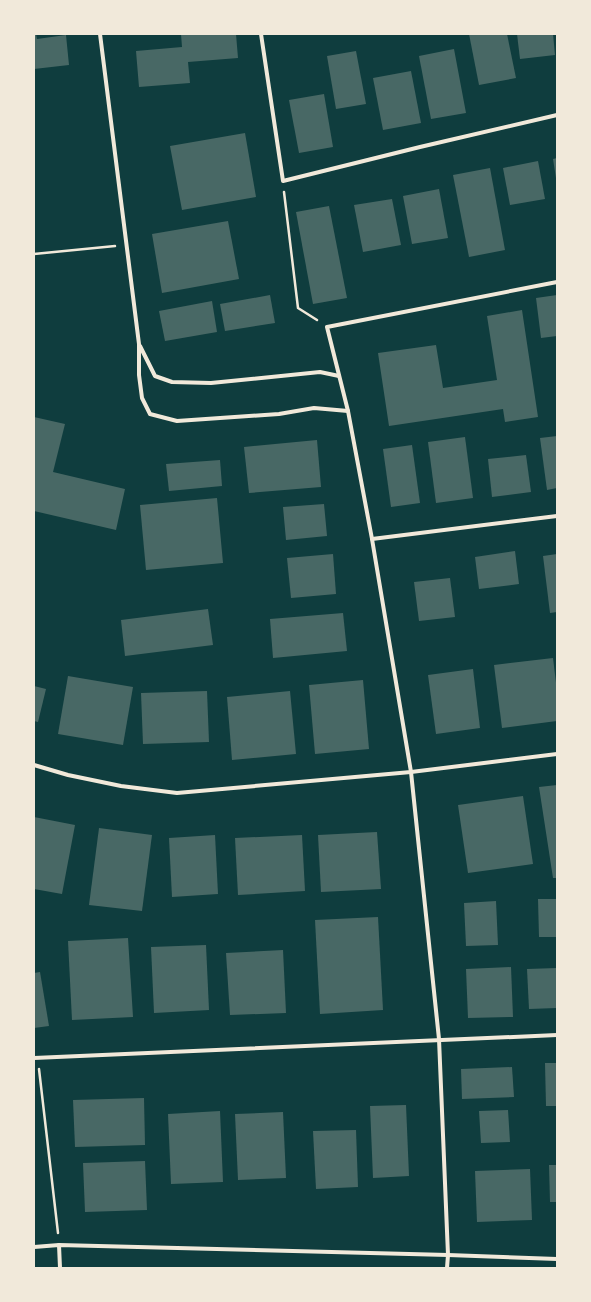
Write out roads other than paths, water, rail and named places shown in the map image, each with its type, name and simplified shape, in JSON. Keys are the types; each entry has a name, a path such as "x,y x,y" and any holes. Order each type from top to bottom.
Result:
{"street":[{"path":"100,34 139,344 139,375 142,398 150,414 177,421 279,414 314,408 348,411"},
{"path":"260,34 283,181 427,145 557,115"},
{"path":"447,1268 448,1254 439,1039 411,772 372,539 348,411 327,327 557,282"},
{"path":"139,344 155,376 172,382 211,383 320,372 339,376"},
{"path":"372,539 557,516"},
{"path":"34,765 68,775 121,786 177,793 411,772 557,754"},
{"path":"36,1059 557,1034"},
{"path":"59,1245 60,1268"},
{"path":"34,1247 59,1245 448,1254 557,1259"}]}
